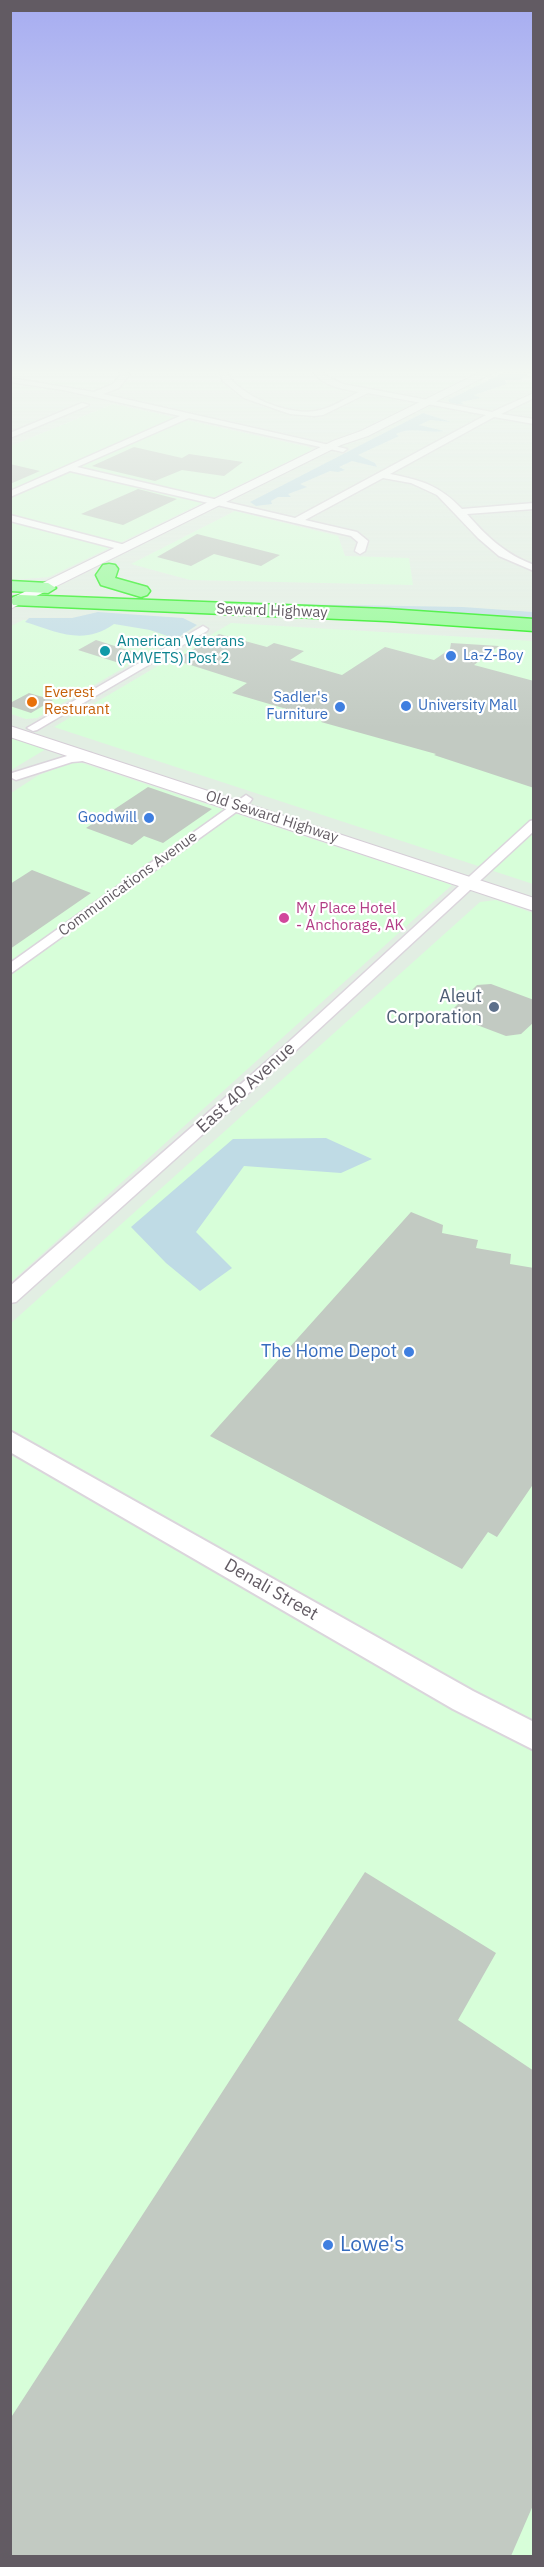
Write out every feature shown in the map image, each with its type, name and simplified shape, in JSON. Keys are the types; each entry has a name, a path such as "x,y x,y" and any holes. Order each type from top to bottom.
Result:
{"highway":[{"path":"109,569 105,575 107,581 141,591"},
{"name":"Seward Highway","path":"47,595 72,588 395,600 534,609"},
{"name":"Seward Highway","path":"13,598 47,595 534,625"}],"main road":[{"path":"72,588 254,490"},
{"path":"10,619 126,548 226,504"},
{"name":"Old Seward Highway","path":"10,721 136,762 241,802"},
{"name":"Old Seward Highway","path":"10,731 241,802 472,878 534,893"},
{"path":"62,748 82,748 136,762"},
{"name":"Old Seward Highway","path":"472,878 534,905"}],"street":[{"path":"164,490 358,536 363,541 360,550"},
{"path":"298,520 354,490"},
{"path":"434,490 494,550 513,561 534,568"},
{"path":"458,512 534,506"},
{"path":"10,518 126,548"},
{"path":"33,728 203,629"},
{"path":"13,778 62,748"},
{"path":"13,778 57,761 77,756 91,757"},
{"name":"Communications Avenue","path":"10,970 241,802"},
{"name":"East 40 Avenue","path":"10,1297 286,1053 472,878 534,824"},
{"name":"Denali Street","path":"10,1440 463,1700 534,1737"}],"shaded area":[{"path":"11,490 230,490 49,577 11,580"},
{"path":"274,490 299,490 288,494 291,497 278,497 271,501 272,504 256,506 250,502"},
{"path":"235,511 338,536 345,556 409,558 413,585 190,580 131,564"},
{"path":"79,597 463,607 533,612 534,618 74,599"},
{"path":"98,612 183,618 197,625 176,639 150,630 114,624 103,631 81,636 59,633 25,622 29,618 72,618"},
{"path":"23,620 110,621 184,633 37,718 26,719 11,714 11,626"},
{"path":"231,623 533,641 533,884 54,727"},
{"path":"11,737 46,749 11,770"},
{"path":"76,761 452,885 11,1282 11,793 39,775"},
{"path":"496,900 533,913 533,2556 11,2556 10,1324 480,902"},
{"path":"326,1138 372,1159 341,1173 244,1166 196,1232 232,1268 200,1291 166,1263 131,1227 233,1139"}],"building":[{"path":"136,490 177,499 123,525 81,514"},
{"path":"197,534 280,555 261,566 214,554 191,566 157,557"},
{"name":"University Mall","path":"219,634 267,647 274,643 304,651 290,660 342,675 385,647 434,660 450,649 451,643 499,646 474,665 534,681 534,788 434,755 436,754 321,722 324,720 232,693 247,683 175,660"},
{"name":"American Veterans (AMVETS) Post 2","path":"96,640 134,652 116,662 78,650"},
{"name":"Everest Resturant","path":"29,693 53,700 31,713 10,706 10,703"},
{"name":"Goodwill","path":"148,787 212,809 163,843 144,836 132,845 86,828"},
{"path":"32,870 91,893 10,949 10,884"},
{"name":"Aleut Corporation","path":"491,984 534,1000 534,1022 521,1034 506,1036 448,1014 477,985"},
{"name":"The Home Depot","path":"411,1212 443,1225 442,1233 478,1240 476,1248 511,1254 510,1264 534,1268 534,1483 497,1537 488,1532 462,1569 210,1436"},
{"name":"Lowe's","path":"365,1872 496,1953 458,2020 534,2071 534,2503 511,2556 10,2556 10,2419"}],"place":[{"name":"American Veterans (AMVETS) Post 2","path":"105,651"},
{"name":"La-Z-Boy","path":"451,656"},
{"name":"Everest Resturant","path":"32,702"},
{"name":"University Mall","path":"406,706"},
{"name":"Sadler's Furniture","path":"340,707"},
{"name":"Goodwill","path":"149,818"},
{"name":"My Place Hotel - Anchorage, AK","path":"284,918"},
{"name":"Aleut Corporation","path":"494,1007"},
{"name":"The Home Depot","path":"409,1352"},
{"name":"Lowe's","path":"328,2245"}]}
